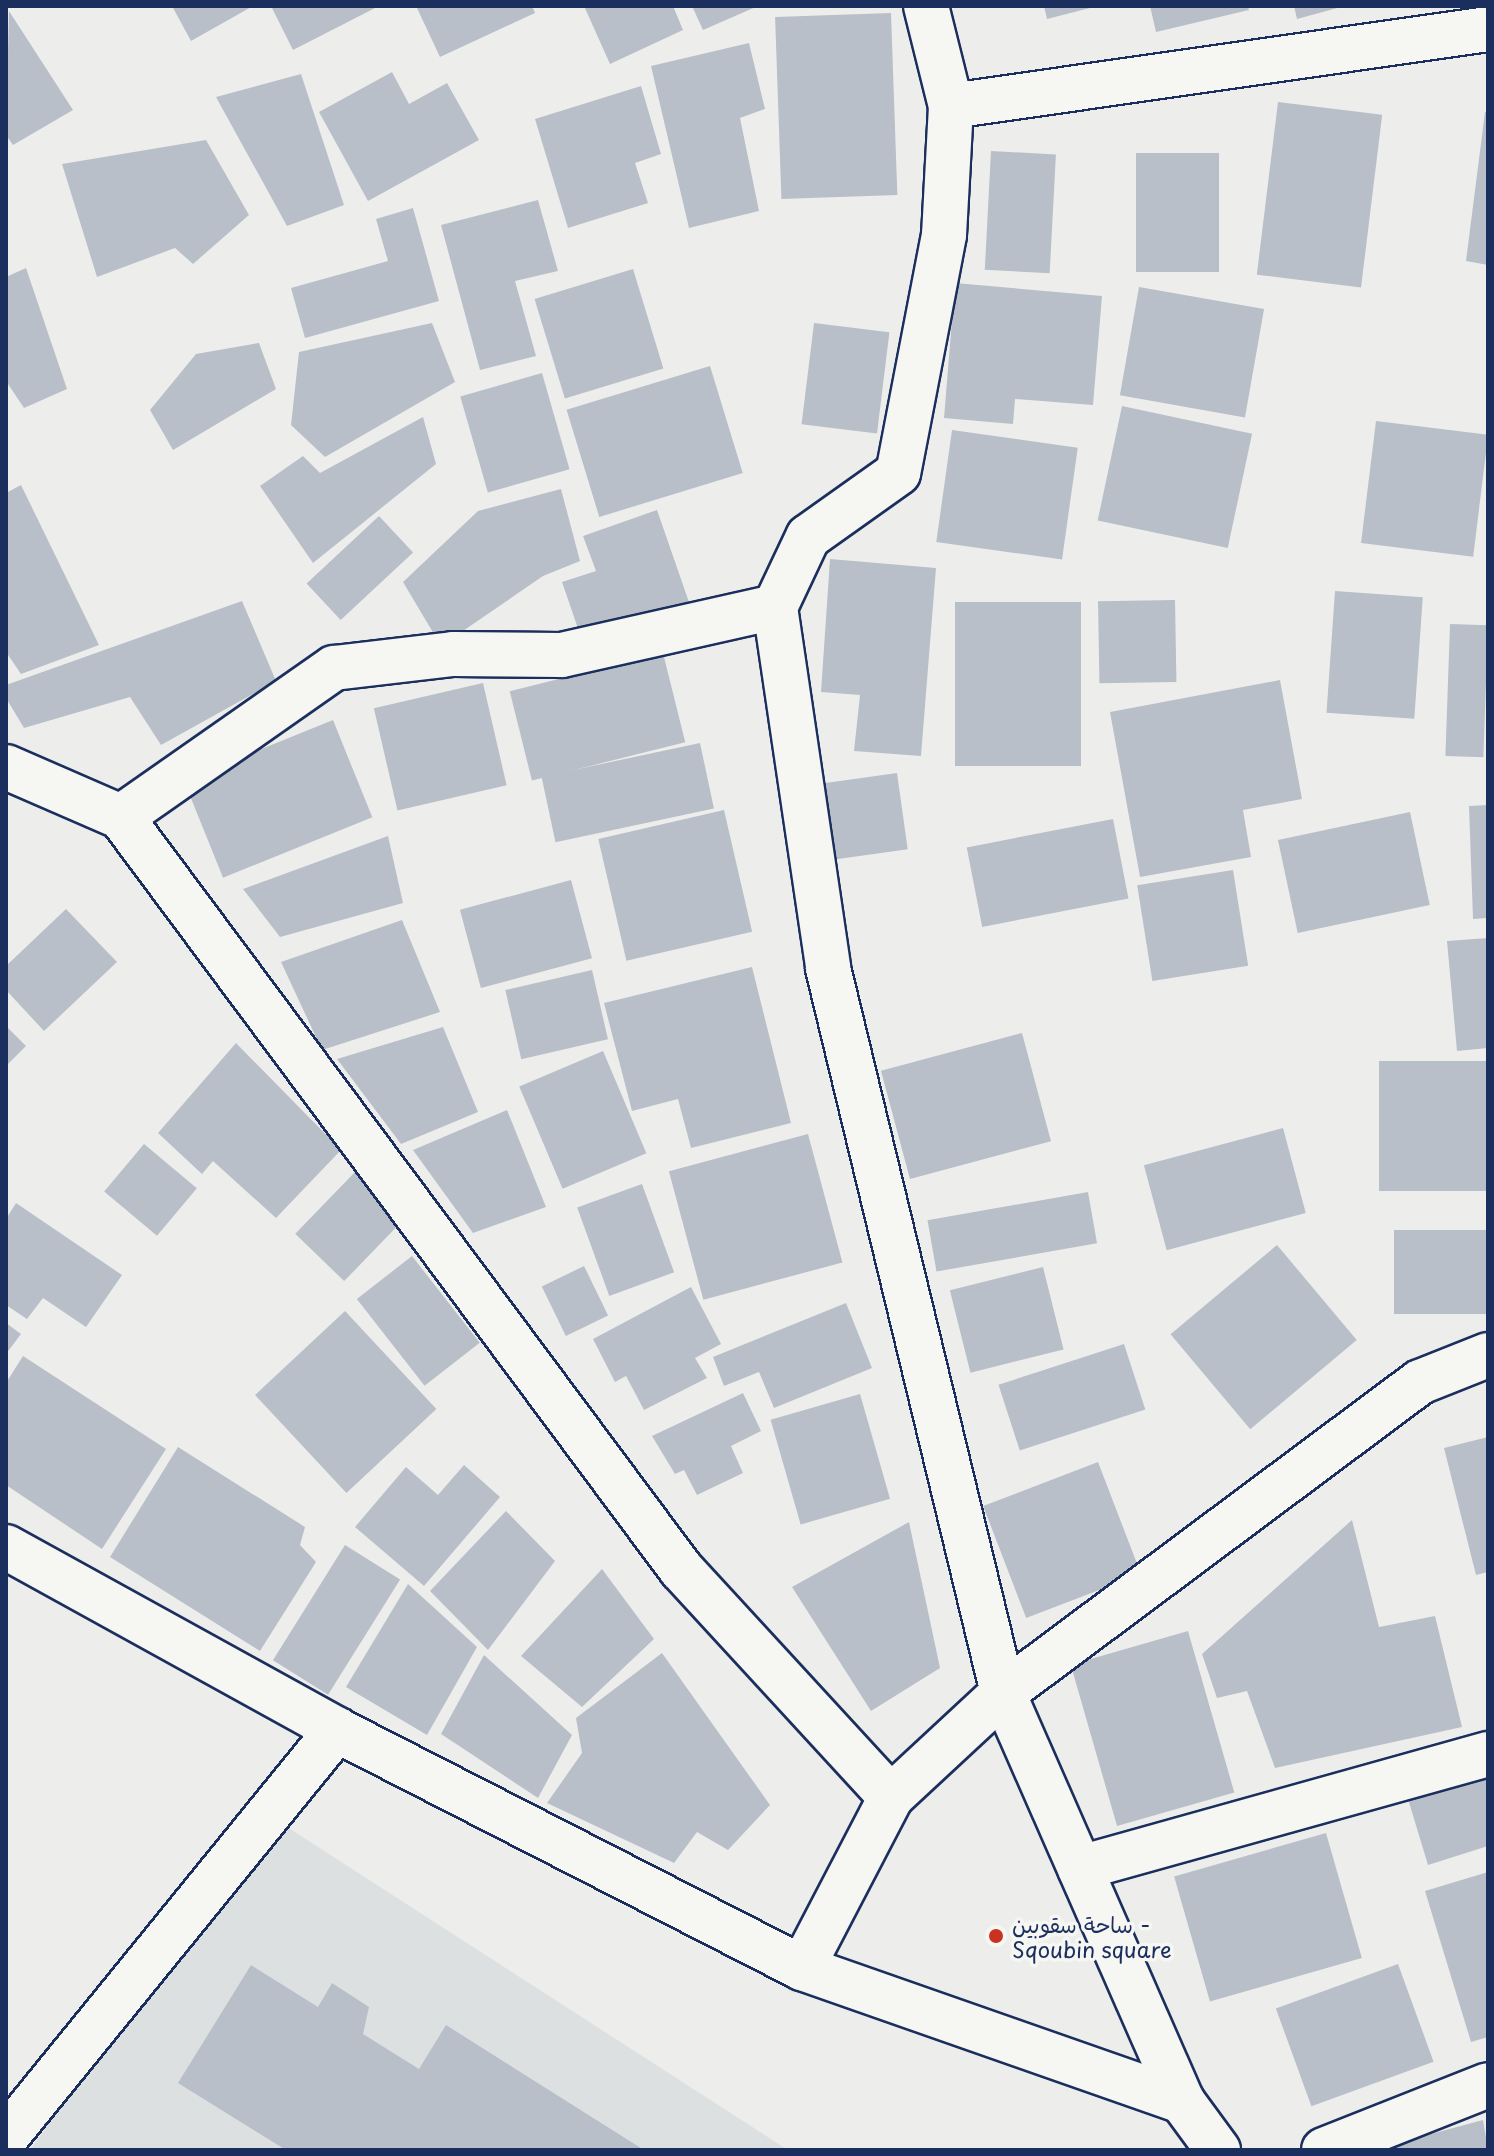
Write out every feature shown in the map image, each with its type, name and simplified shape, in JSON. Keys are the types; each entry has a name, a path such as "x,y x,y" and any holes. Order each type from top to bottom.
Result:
{"street":[{"path":"926,6 951,106 944,235 898,473 808,537 775,607 828,968 1003,1693 1182,2101 1218,2150"},
{"path":"951,106 1488,29"},
{"path":"121,817 334,668 453,654 562,655 775,607"},
{"path":"6,767 121,817 681,1569 891,1797"},
{"path":"802,1968 891,1797 1003,1693 1420,1382 1488,1355"},
{"path":"6,1547 337,1730 802,1968 1182,2101"},
{"path":"6,2137 337,1730"},
{"path":"1080,1868 1488,1754"},
{"path":"1324,2150 1488,2085"}],"shaded area":[{"path":"267,1814 788,2150 30,2150"}],"building":[{"path":"172,6 253,6 191,41"},
{"path":"379,6 293,50 272,8"},
{"path":"416,6 532,6 535,13 440,57"},
{"path":"584,6 673,6 683,30 610,64"},
{"path":"692,6 758,6 703,30"},
{"path":"1044,6 1094,6 1094,7 1047,19"},
{"path":"1150,6 1248,6 1249,10 1156,32"},
{"path":"1294,6 1341,6 1341,7 1297,19"},
{"path":"9,11 73,110 13,145 6,135"},
{"path":"891,13 897,195 781,199 775,17"},
{"path":"749,43 765,109 740,118 759,211 689,228 651,66"},
{"path":"392,72 409,104 447,83 479,140 368,201 319,112"},
{"path":"301,74 344,205 287,226 216,97"},
{"path":"641,86 661,154 635,163 648,203 568,228 535,119"},
{"path":"1278,102 1382,115 1361,287 1257,275"},
{"path":"1485,112 1488,112 1488,265 1466,261"},
{"path":"206,140 249,215 193,264 175,248 97,277 62,164"},
{"path":"991,151 1056,154 1050,273 985,270"},
{"path":"1136,153 1219,153 1219,272 1136,272"},
{"path":"538,200 558,271 515,281 536,356 480,370 441,225"},
{"path":"413,208 439,301 305,338 291,288 388,261 376,219"},
{"path":"26,268 67,389 24,408 6,381 6,277"},
{"path":"633,269 663,368 565,399 535,299"},
{"path":"955,283 1102,296 1093,405 1015,399 1013,424 944,418"},
{"path":"1139,287 1264,309 1245,417 1120,395"},
{"path":"432,323 455,382 325,457 291,425 299,352"},
{"path":"814,323 889,332 877,434 802,424"},
{"path":"259,343 276,389 173,450 150,410 196,354"},
{"path":"710,366 743,473 599,517 567,410"},
{"path":"542,373 570,469 488,493 460,396"},
{"path":"1122,406 1252,434 1228,548 1098,520"},
{"path":"423,417 436,464 313,563 260,486 303,456 320,473"},
{"path":"1376,421 1488,435 1473,557 1361,543"},
{"path":"952,430 1078,448 1062,560 936,542"},
{"path":"21,485 99,645 21,674 6,652 6,493"},
{"path":"561,489 580,561 543,576 441,646 403,582 478,511"},
{"path":"657,510 690,605 583,643 562,582 596,571 583,536"},
{"path":"379,516 413,553 341,620 307,584"},
{"path":"830,559 936,568 921,756 854,751 860,695 821,692"},
{"path":"1335,591 1423,597 1414,719 1326,713"},
{"path":"1175,600 1176,682 1099,683 1098,601"},
{"path":"242,601 276,681 161,745 130,697 24,728 6,698 6,685"},
{"path":"955,602 1081,602 1081,766 955,766"},
{"path":"1450,624 1488,625 1483,757 1445,756"},
{"path":"663,653 685,742 532,780 510,691"},
{"path":"1280,680 1302,799 1243,810 1251,857 1140,877 1110,712"},
{"path":"483,683 507,785 397,811 374,708"},
{"path":"333,720 372,817 223,878 184,780"},
{"path":"700,743 714,809 555,842 542,777"},
{"path":"897,773 908,849 828,861 817,784"},
{"path":"1488,805 1488,918 1473,919 1469,806"},
{"path":"724,810 752,932 626,961 598,839"},
{"path":"1410,812 1430,905 1298,933 1278,840"},
{"path":"1113,819 1128,899 982,927 967,847"},
{"path":"388,836 403,903 280,937 243,889"},
{"path":"1233,870 1248,966 1152,981 1137,885"},
{"path":"571,880 592,958 481,988 460,910"},
{"path":"66,909 117,962 44,1031 6,990 6,966"},
{"path":"402,920 440,1012 322,1050 281,962"},
{"path":"1488,938 1488,1048 1457,1051 1447,941"},
{"path":"752,967 791,1123 691,1148 678,1099 632,1111 604,1003"},
{"path":"592,970 608,1039 521,1059 505,990"},
{"path":"6,1026 26,1046 6,1066"},
{"path":"443,1027 478,1112 401,1144 337,1059"},
{"path":"1022,1033 1051,1141 910,1179 881,1071"},
{"path":"236,1043 341,1150 276,1218 213,1161 202,1174 158,1133"},
{"path":"603,1051 646,1153 563,1189 519,1087"},
{"path":"1379,1061 1488,1061 1488,1191 1379,1191"},
{"path":"507,1110 546,1207 473,1233 413,1150"},
{"path":"1283,1128 1306,1213 1167,1250 1144,1165"},
{"path":"808,1134 842,1262 703,1300 669,1171"},
{"path":"144,1144 197,1188 157,1236 104,1191"},
{"path":"355,1172 404,1219 344,1281 295,1234"},
{"path":"642,1184 674,1272 609,1296 577,1208"},
{"path":"1088,1192 1097,1243 937,1272 927,1220"},
{"path":"16,1203 122,1275 86,1327 43,1298 27,1319 6,1305 6,1219"},
{"path":"1394,1230 1488,1230 1488,1314 1394,1314"},
{"path":"1277,1245 1357,1340 1250,1429 1171,1334"},
{"path":"412,1256 480,1343 425,1386 357,1299"},
{"path":"584,1266 608,1315 566,1336 542,1287"},
{"path":"1043,1267 1064,1349 970,1373 950,1290"},
{"path":"691,1287 721,1344 695,1358 707,1378 644,1410 626,1376 615,1382 593,1339"},
{"path":"846,1303 872,1368 774,1408 759,1372 724,1386 713,1357"},
{"path":"345,1311 436,1409 346,1493 255,1395"},
{"path":"6,1323 21,1334 6,1354"},
{"path":"1124,1344 1145,1410 1020,1450 998,1385"},
{"path":"23,1356 166,1449 102,1549 6,1485 6,1383"},
{"path":"743,1393 761,1431 731,1446 743,1473 697,1495 684,1470 675,1474 652,1436"},
{"path":"860,1394 890,1499 801,1524 771,1420"},
{"path":"1488,1437 1488,1572 1476,1575 1444,1448"},
{"path":"178,1447 305,1527 300,1545 316,1562 260,1651 110,1557"},
{"path":"1098,1462 1141,1574 1026,1618 983,1506"},
{"path":"464,1465 500,1497 424,1586 355,1527 406,1467 438,1495"},
{"path":"506,1511 555,1561 488,1650 430,1591"},
{"path":"1352,1520 1379,1627 1435,1616 1462,1727 1275,1768 1247,1691 1217,1698 1202,1654"},
{"path":"909,1522 940,1668 871,1711 792,1587"},
{"path":"345,1545 400,1579 328,1695 273,1660"},
{"path":"602,1569 654,1639 582,1707 521,1656"},
{"path":"408,1584 477,1647 427,1735 346,1687"},
{"path":"1188,1631 1234,1792 1117,1826 1071,1665"},
{"path":"662,1653 770,1805 728,1850 697,1832 674,1863 547,1803 582,1753 576,1718"},
{"path":"484,1655 572,1735 538,1798 441,1734"},
{"path":"1488,1774 1488,1846 1428,1865 1408,1799"},
{"path":"1326,1833 1362,1958 1210,2002 1174,1877"},
{"path":"1488,1872 1488,2037 1471,2042 1425,1891"},
{"path":"1398,1964 1434,2062 1311,2106 1276,2008"},
{"path":"251,1965 318,2007 332,1983 369,2007 363,2034 419,2069 446,2025 644,2150 286,2150 178,2083"},
{"path":"1483,2120 1488,2150 1375,2149"}],"place":[{"name":"ساحة سقوبين - Sqoubin square","path":"996,1936"}]}
